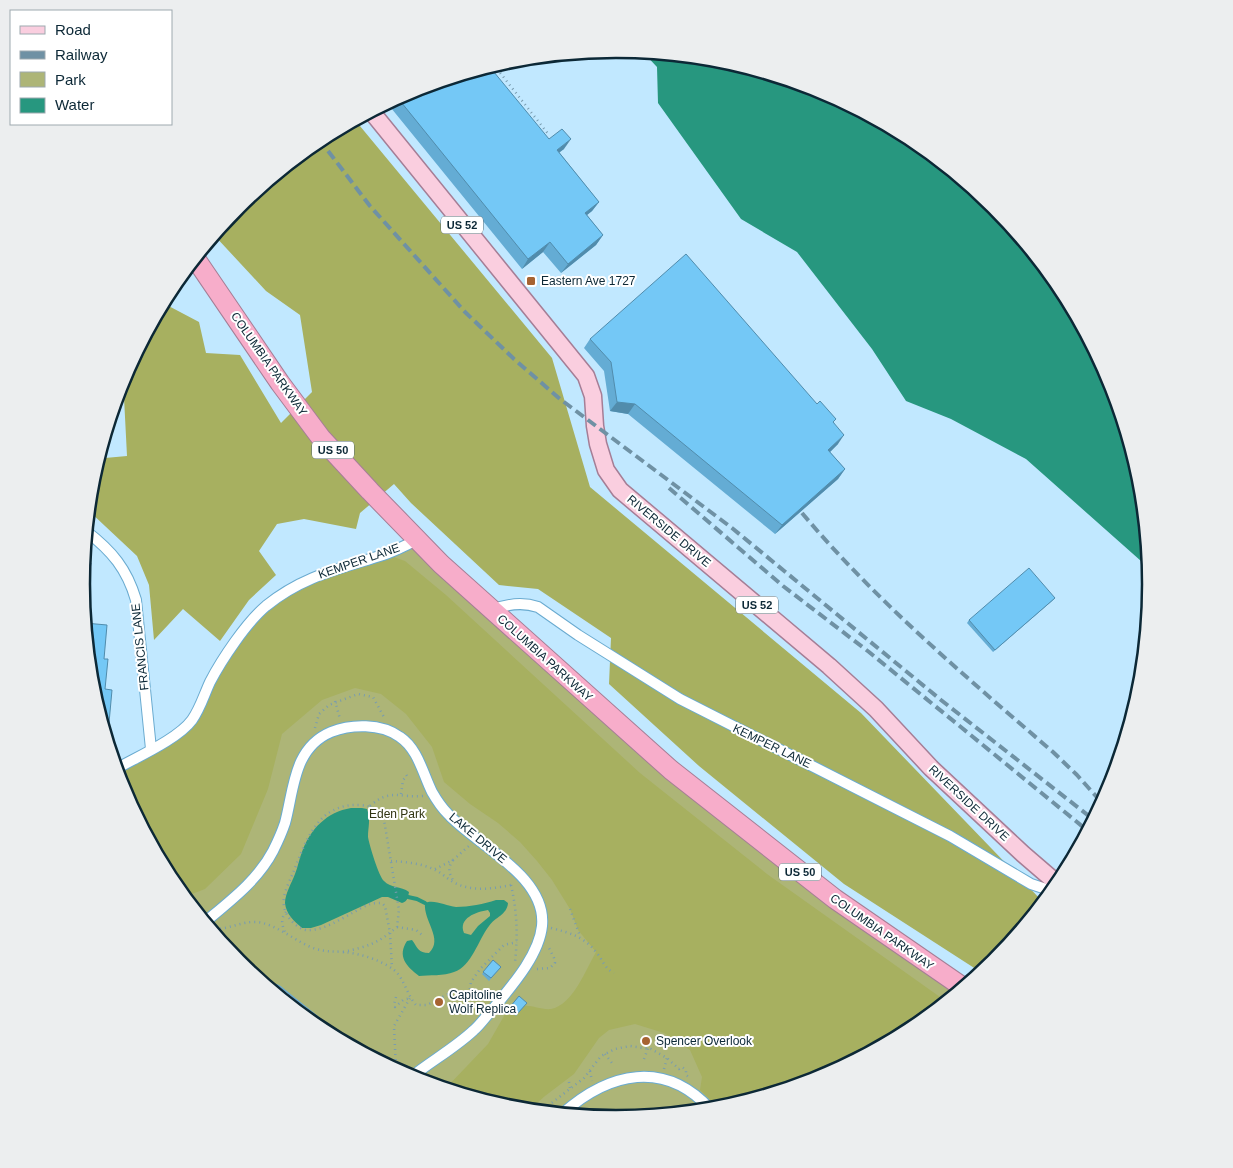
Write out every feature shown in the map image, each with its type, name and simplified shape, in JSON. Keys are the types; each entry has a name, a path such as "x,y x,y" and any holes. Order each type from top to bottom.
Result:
{"highway":[{"name":"COLUMBIA PARKWAY","path":"199,263 321,438 418,540 492,610 671,770 835,899 959,984"}],"main road":[{"name":"RIVERSIDE DRIVE","path":"374,117 586,376 594,396 598,444 606,470 620,490 829,666 876,709 931,768 1052,879"}],"street":[{"name":"FRANCIS LANE","path":"93,537 113,555 123,568 136,600 151,750"},
{"name":"KEMPER LANE","path":"123,765 176,734 191,720 214,675 233,646 266,606 307,579 335,568 385,554 418,540"},
{"name":"KEMPER LANE","path":"492,610 507,605 530,604 538,607 680,699 950,836 1031,884 1046,889"},
{"name":"LAKE DRIVE","path":"210,918 246,886 265,864 273,851 285,824 294,780 300,762 316,742 331,732 362,726 387,730 401,737 412,748 433,794 448,814 477,839 499,854 526,881 540,906 542,926"},
{"path":"419,1072 475,1030 525,967 540,936 542,926"},
{"path":"570,1108 586,1095 624,1079 663,1078 696,1095 704,1103"}],"path":[{"path":"500,71 550,135"},
{"path":"316,742 315,728 320,714 335,701 358,694 373,697 384,714 387,730"},
{"path":"335,701 342,729"},
{"path":"401,794 403,780 407,776 405,773"},
{"path":"370,806 378,799 387,795 401,794 414,796 433,794"},
{"path":"219,929 246,922 260,923 315,949 328,952 343,952 373,945 390,934 397,927 399,910 395,880 384,820 379,812 370,806 353,805 334,810 316,823 309,832 301,850 283,899 286,912 294,923 302,929 309,930 348,916 370,904 382,903 385,906 390,934 392,968"},
{"path":"434,870 453,860 477,839"},
{"path":"453,860 449,866 449,873 455,883"},
{"path":"391,861 407,862 434,870 455,883 470,888 487,890 526,881"},
{"path":"511,885 518,927 515,963"},
{"path":"570,910 580,936 596,952 606,969 614,973"},
{"path":"286,912 282,917 282,922 287,935"},
{"path":"542,926 580,936"},
{"path":"397,927 416,930 422,935"},
{"path":"470,994 471,982 480,969 504,945 517,942"},
{"path":"532,969 545,969 554,966 554,958 547,944"},
{"path":"343,952 376,960 392,968 399,974 410,998 416,1005 427,1006 450,993 486,997 492,995"},
{"path":"396,997 395,1006 403,1000 410,998"},
{"path":"396,1061 394,1026 410,998"},
{"path":"548,1106 584,1078 601,1056 615,1049 630,1046 648,1048 667,1058 679,1069 682,1067 686,1070 686,1074 696,1082 698,1087 696,1095"},
{"path":"644,1059 648,1048"},
{"path":"605,1054 612,1063"},
{"path":"569,1082 570,1089"}],"green space":[{"name":"Eden Park","path":"417,540 671,770 959,984 909,1022 880,1040 818,1070 786,1083 753,1093 685,1106 616,1110 548,1106 480,1093 447,1083 415,1070 353,1040 296,1002 269,980 244,956 199,905 179,877 144,817 129,782 191,721 214,675"}],"shaded area":[{"path":"359,125 552,358 590,487 861,713 1039,898 1034,905 976,969 844,884 699,766 609,684 611,638 538,589 499,585 411,503 394,484 360,513 356,529 304,519 277,524 259,551 276,575 249,600 220,641 183,609 154,640 149,585 137,556 95,516 106,458 127,456 124,399 144,351 170,307 199,322 206,353 240,355 281,423 312,392 300,315 266,291 219,240 269,188 324,146"},
{"path":"385,554 405,561 446,595 640,773 767,874 942,998 880,1040 818,1070 786,1083 753,1093 712,1101 700,1090 702,1077 690,1050 664,1033 635,1024 609,1030 599,1038 574,1074 536,1104 480,1093 450,1084 488,1044 508,1009 527,1006 551,1009 559,1006 572,994 596,952 578,930 570,909 552,880 537,861 520,842 498,823 470,804 444,782 432,747 406,714 381,694 355,688 322,700 282,734 268,789 241,854 205,889 191,894 144,817 122,765 191,721 233,646 286,593"}],"water":[{"path":"649,59 685,62 753,75 786,85 818,98 880,128 909,146 964,188 989,212 1034,263 1054,291 1089,351 1115,415 1125,448 1133,481 1142,562 1026,459 951,419 906,401 872,349 797,252 741,219 658,103 657,67"},
{"path":"351,808 367,809 369,820 368,837 382,878 386,883 409,892 407,899 402,903 388,897 382,897 321,925 302,928 289,914 285,899 305,844 315,829 327,818 334,813"},
{"path":"504,900 508,903 507,907 489,926 466,964 460,969 446,974 419,976 404,960 403,951 407,941 412,940 423,952 429,953 433,948 434,936 425,910 425,903 436,902 456,907 471,906","holes":["488,910 490,916 471,935 464,933 464,923 469,917 478,912"]}],"building":[{"path":"494,72 549,139 562,129 571,139 557,150 599,202 585,213 603,235 568,264 550,242 528,259 402,104 447,85"},
{"path":"686,254 817,404 820,401 836,419 833,422 844,435 828,450 845,469 782,525 635,404 617,402 611,362 590,339"},
{"path":"1029,568 1055,598 995,650 969,620"},
{"path":"92,624 107,625 104,659 108,659 105,689 112,690 109,723 100,687"},
{"path":"493,960 501,967 491,978 483,972"},
{"path":"519,996 527,1003 518,1013 510,1007"}],"waterway":[{"path":"408,897 425,903"}],"railway":[{"path":"324,146 370,206 465,312 514,359 560,399 732,528 941,700 1089,816"},
{"path":"669,488 783,586 869,652 1083,827"},
{"path":"802,513 891,608 1053,752 1097,798"}],"place":[{"name":"Eastern Ave 1727","path":"531,281"},
{"name":"Capitoline Wolf Replica","path":"439,1002"},
{"name":"Spencer Overlook","path":"646,1041"}]}
